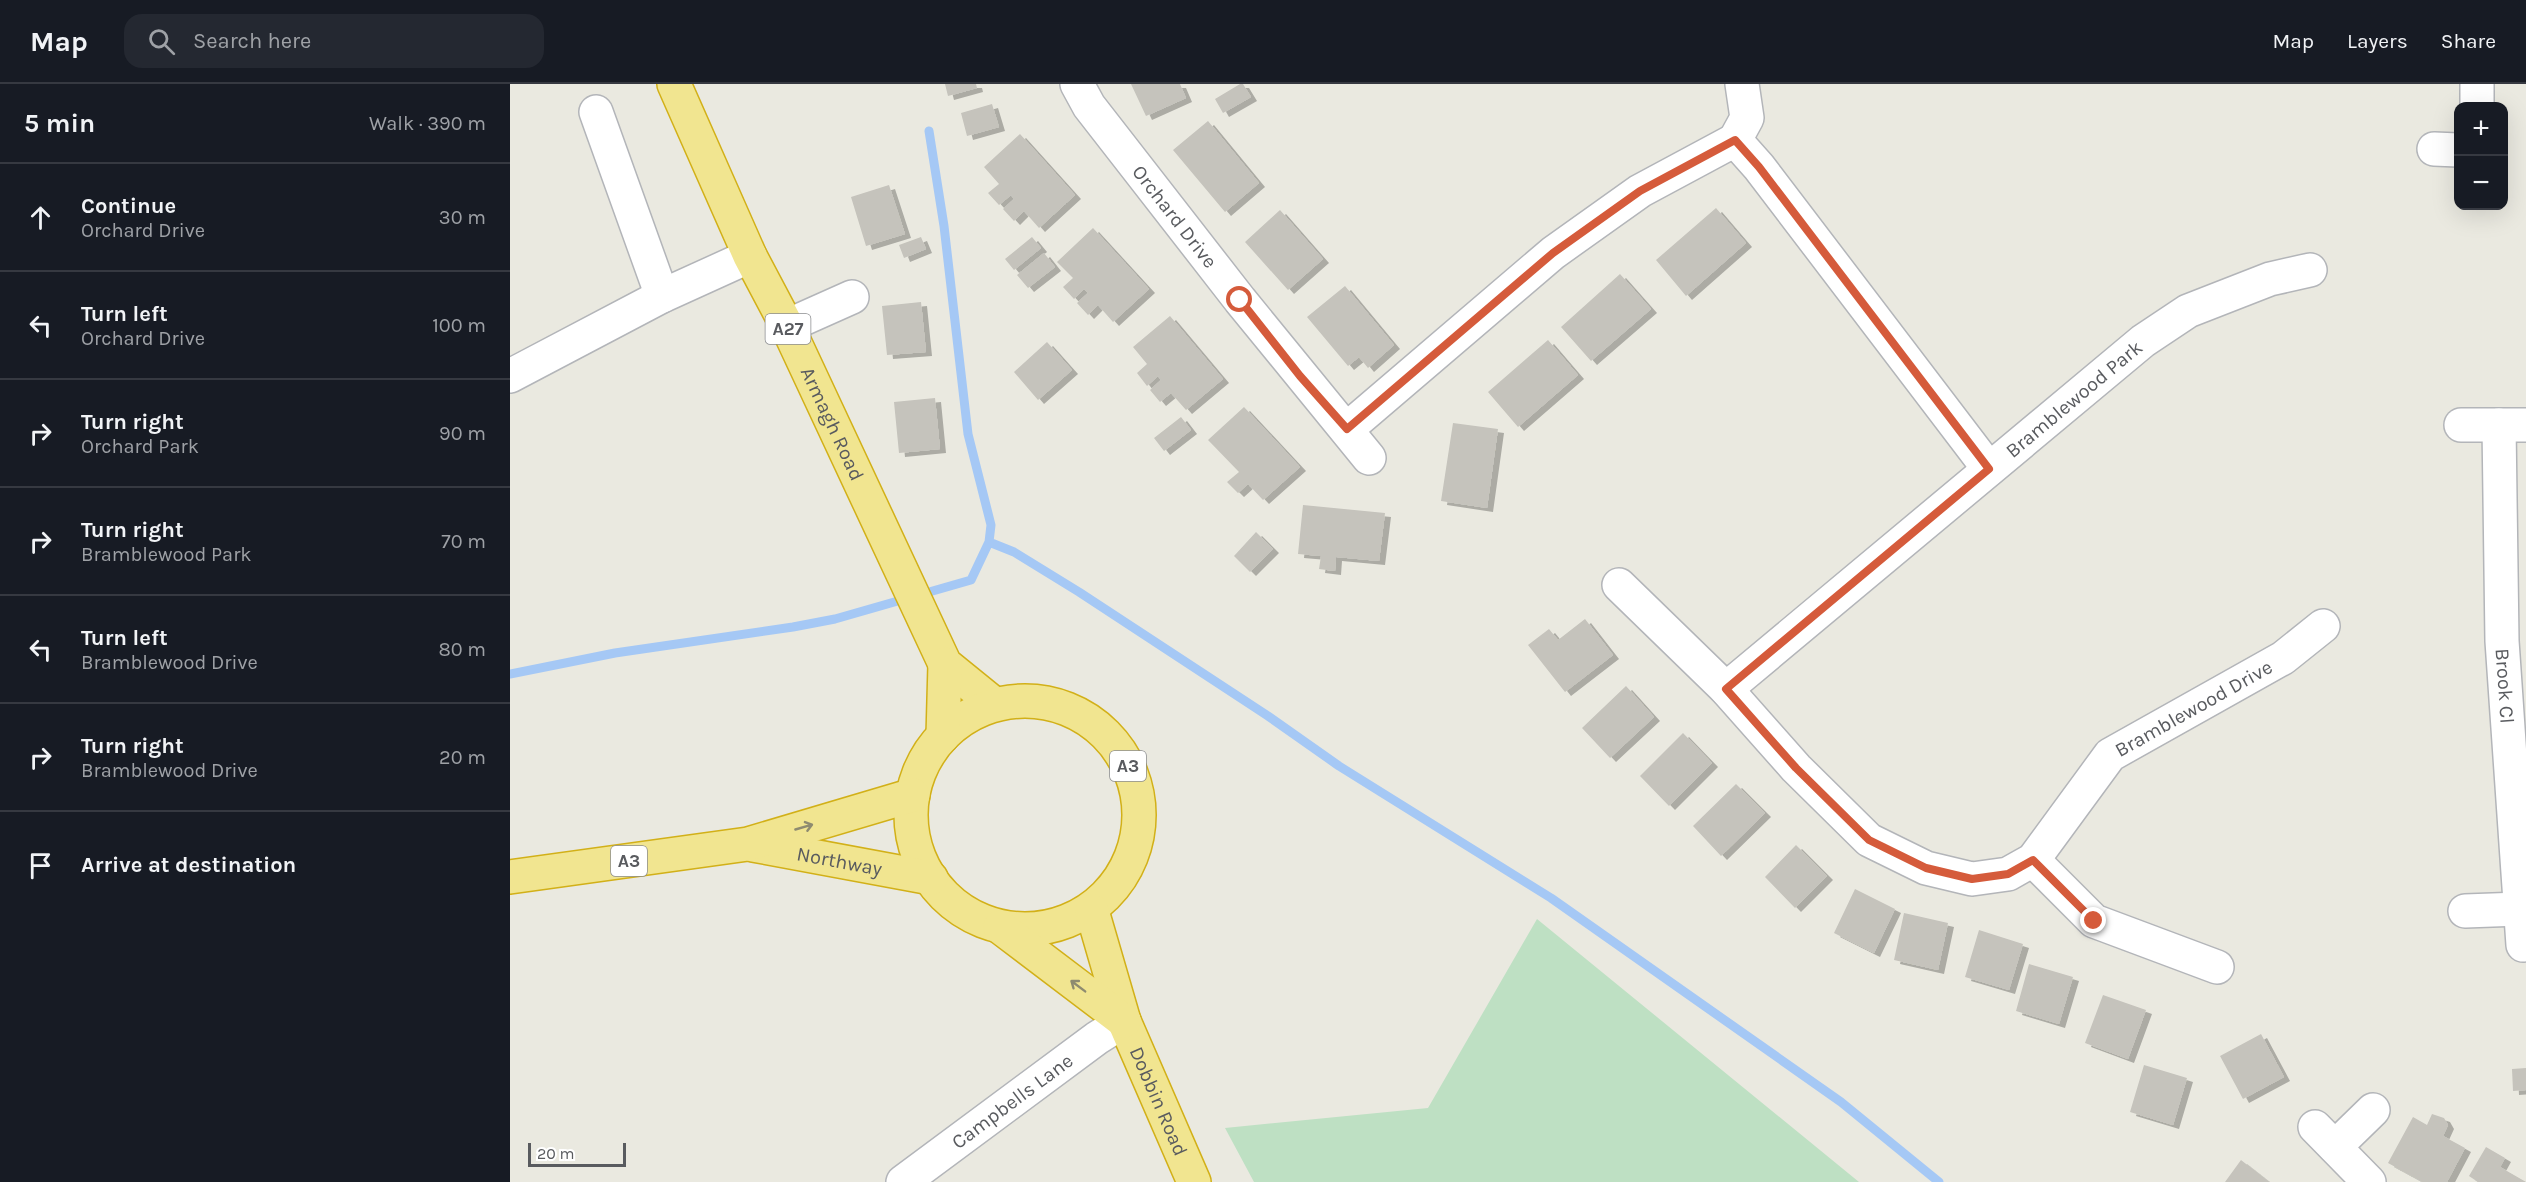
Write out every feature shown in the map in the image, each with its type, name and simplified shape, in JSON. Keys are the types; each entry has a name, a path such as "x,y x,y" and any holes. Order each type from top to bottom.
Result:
{"highway":[{"name":"Armagh Road","path":"674,84 750,256 787,326 945,664 993,703"},
{"name":"Armagh Road","path":"943,736 945,664"},
{"name":"A3","path":"1041,702 1077,713 1107,735 1128,766 1138,801 1137,838 1124,873 1092,911 1035,929 1000,927 967,914 940,891 921,862 912,829 913,795 924,763 943,736 968,714 993,703 1041,702"},
{"name":"Northway","path":"510,877 748,844 913,795"},
{"name":"Northway","path":"748,844 931,878"},
{"name":"Dobbin Road","path":"1092,911 1124,1021 1194,1182"},
{"name":"Dobbin Road","path":"1000,927 1124,1021"}],"street":[{"name":"Orchard Drive","path":"1077,84 1089,106 1240,300 1369,458"},
{"path":"1347,429 1553,253 1640,191 1735,140 1747,118 1742,84"},
{"path":"2477,84 2477,102"},
{"path":"596,112 662,296"},
{"path":"1735,140 1759,167 1989,469"},
{"path":"510,376 662,296 750,256"},
{"name":"Bramblewood Park","path":"1726,689 2143,341 2188,311 2270,279 2310,270"},
{"path":"787,326 852,297"},
{"name":"Brook Cl","path":"2461,425 2513,425 2502,641 2523,945"},
{"name":"Bramblewood Drive","path":"1618,585 1726,689 1796,768 1869,840 1926,868 1972,879 2008,874 2033,860 2110,755 2283,658 2323,626"},
{"path":"2033,860 2094,921 2217,968"},
{"path":"2465,910 2520,909"},
{"name":"Campbells Lane","path":"903,1182 1097,1038 1124,1021"},
{"path":"2369,1182 2325,1137 2373,1110"}],"green space":[{"path":"1537,919 1859,1182 1254,1182 1225,1128 1428,1108"}],"building":[{"path":"945,84 976,84 977,88 948,96"},
{"path":"1131,84 1180,84 1186,98 1146,116"},
{"path":"1243,84 1251,97 1223,113 1215,99"},
{"path":"992,104 999,127 967,136 961,113"},
{"path":"1208,121 1259,183 1225,212 1173,150"},
{"path":"1020,134 1075,195 1039,228 1024,211 1014,221 1003,209 1014,199 1011,195 999,205 988,193 999,184 984,167"},
{"path":"889,185 905,234 866,246 851,197"},
{"path":"1716,208 1746,243 1686,296 1656,260"},
{"path":"1280,210 1323,259 1288,290 1245,242"},
{"path":"1093,228 1149,289 1113,322 1098,305 1088,315 1077,303 1088,293 1084,289 1074,299 1063,287 1073,278 1057,262"},
{"path":"921,237 926,249 904,258 899,245"},
{"path":"1032,237 1041,248 1014,270 1005,259"},
{"path":"1044,253 1055,267 1028,288 1017,275"},
{"path":"1620,274 1651,309 1591,361 1561,327"},
{"path":"1345,286 1394,345 1368,368 1359,357 1348,366 1307,317"},
{"path":"921,302 926,352 887,355 882,306"},
{"path":"1170,316 1223,379 1186,410 1171,393 1160,402 1150,390 1161,380 1158,376 1147,386 1137,373 1147,364 1133,347"},
{"path":"1548,340 1578,375 1518,427 1488,392"},
{"path":"1047,342 1072,370 1038,400 1014,372"},
{"path":"935,398 940,449 899,453 894,402"},
{"path":"1244,407 1300,467 1263,500 1248,484 1238,493 1227,482 1239,472 1208,440"},
{"path":"1181,417 1191,430 1164,451 1154,438"},
{"path":"1453,423 1498,429 1487,508 1441,501"},
{"path":"1303,505 1385,513 1379,561 1336,557 1335,571 1319,569 1321,556 1298,554"},
{"path":"1256,532 1273,549 1250,572 1234,556"},
{"path":"1585,619 1613,655 1565,692 1528,645 1549,629 1558,640"},
{"path":"1626,686 1654,717 1610,758 1582,728"},
{"path":"1683,733 1712,763 1669,806 1640,776"},
{"path":"1736,784 1765,813 1721,856 1693,826"},
{"path":"1796,845 1827,876 1795,908 1765,877"},
{"path":"1855,889 1895,909 1874,953 1834,933"},
{"path":"1904,913 1948,923 1938,970 1894,960"},
{"path":"1979,930 2023,944 2009,990 1965,977"},
{"path":"2029,964 2073,977 2059,1024 2016,1011"},
{"path":"2103,995 2146,1010 2128,1059 2085,1043"},
{"path":"2261,1034 2284,1077 2243,1099 2220,1056"},
{"path":"2144,1065 2187,1078 2173,1125 2130,1112"},
{"path":"2526,1068 2526,1090 2513,1091 2512,1069"},
{"path":"2432,1114 2444,1118 2448,1125 2443,1136 2465,1148 2447,1182 2423,1182 2388,1163 2413,1117 2427,1125"},
{"path":"2486,1147 2505,1158 2500,1167 2526,1182 2478,1182 2469,1176"},
{"path":"2241,1160 2269,1182 2225,1182"}],"waterway":[{"path":"510,674 615,653 835,619 971,580 989,542 991,525 968,434 944,226 929,131"},
{"path":"989,542 1014,552 1079,592 1268,716 1339,766 1551,898 1841,1102 1939,1182"}],"route":[{"path":"1240,300 1300,376 1347,429 1553,253 1640,191 1735,140 1759,167 1989,469 1726,689 1796,768 1869,840 1926,868 1972,879 2008,874 2033,860 2094,921"}]}
